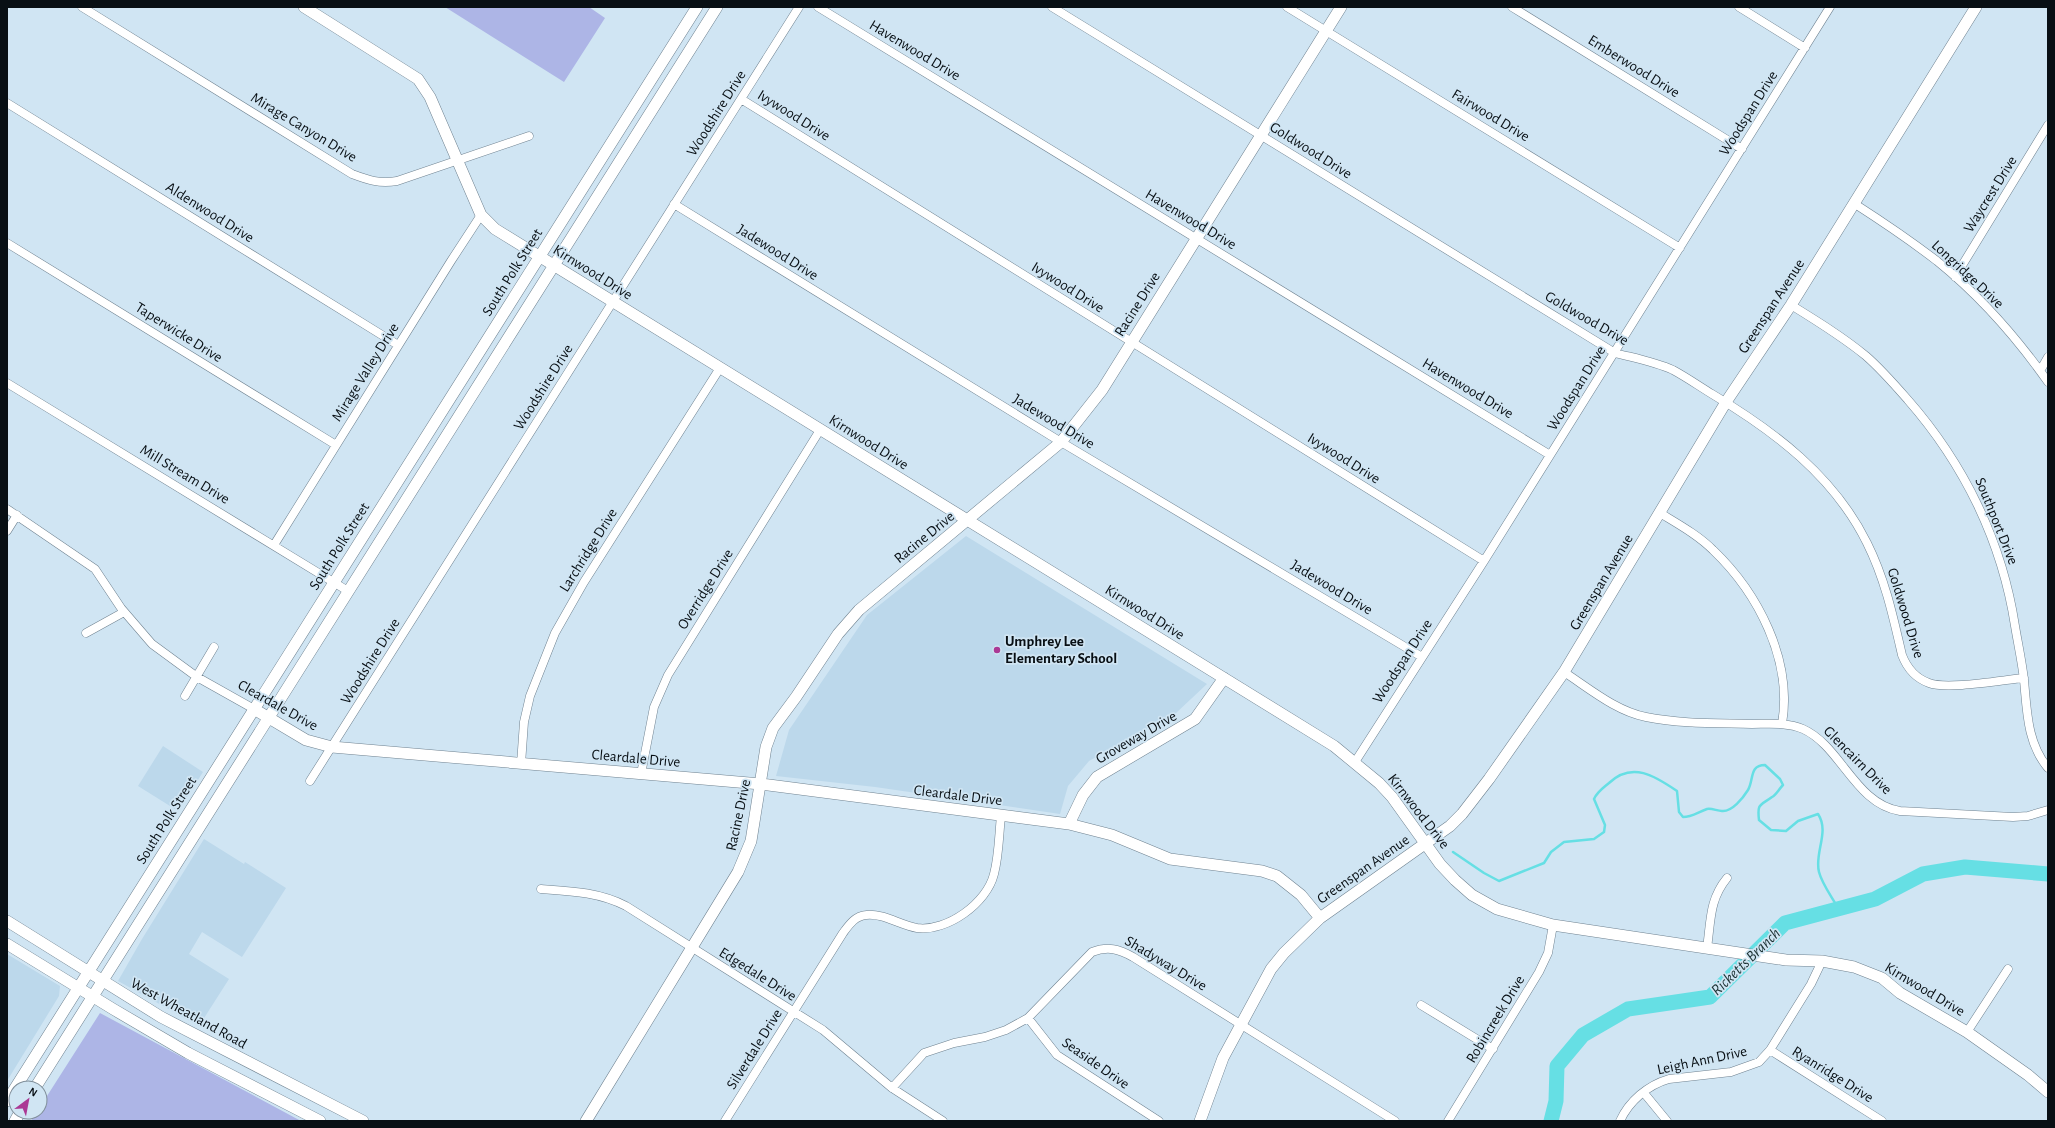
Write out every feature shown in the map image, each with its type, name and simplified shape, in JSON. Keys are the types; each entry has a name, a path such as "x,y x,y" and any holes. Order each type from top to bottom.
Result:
{"street":[{"name":"Mirage Canyon Drive","path":"82,7 352,174 383,184 458,162 529,136"},
{"name":"Kirnwood Drive","path":"304,7 418,79 430,97 481,215 502,233 1334,746 1371,774 1392,797 1440,864 1472,895 1497,909 1553,925 1786,960 1822,961 1854,968 1882,978 1900,993 1967,1032 2028,1075 2048,1092"},
{"name":"South Polk Street","path":"7,1101 697,7"},
{"path":"40,1080 717,7"},
{"name":"Woodshire Drive","path":"310,781 799,7"},
{"name":"Havenwood Drive","path":"818,7 1550,455"},
{"name":"Goldwood Drive","path":"1052,7 1615,353 1672,370 1766,428 1788,446 1832,490 1850,514 1867,542 1885,584 1902,655 1906,666 1912,673 1928,683 1938,685 2024,678"},
{"name":"Fairwood Drive","path":"1287,7 1680,248"},
{"name":"Racine Drive","path":"586,1121 690,948 727,893 746,857 754,825 766,748 772,728 796,697 848,621 875,596 968,521 1061,442 1097,397 1341,7"},
{"name":"Emberwood Drive","path":"1512,7 1742,150"},
{"path":"1739,7 1805,48"},
{"name":"Woodspan Drive","path":"1356,762 1615,353 1830,7"},
{"name":"Greenspan Avenue","path":"1200,1121 1216,1074 1271,969 1284,952 1320,918 1450,826 1462,814 1489,780 1564,672 1726,402 1791,305 1855,204 1976,7"},
{"path":"658,70 671,79"},
{"name":"Ivywood Drive","path":"741,99 1131,343 1484,560"},
{"name":"Aldenwood Drive","path":"7,103 398,345"},
{"name":"Waycrest Drive","path":"1955,277 2048,125"},
{"name":"Jadewood Drive","path":"674,204 1061,442 1422,656"},
{"name":"Longridge Drive","path":"1855,204 1894,230 1955,277 2003,325 2048,382"},
{"name":"Mirage Valley Drive","path":"274,545 398,345 481,215"},
{"name":"Taperwicke Drive","path":"7,243 336,445"},
{"name":"Southport Drive","path":"1791,305 1836,333 1881,369 1936,435 1963,476 1981,511 2004,574 2013,609 2024,678 2027,717 2032,741 2039,756 2048,768"},
{"path":"2040,371 2048,357"},
{"name":"Larchridge Drive","path":"521,764 524,722 530,696 555,633 584,582 720,368"},
{"name":"Mill Stream Drive","path":"7,382 348,591"},
{"name":"Overridge Drive","path":"641,774 654,707 668,675 820,430"},
{"name":"Cleardale Drive","path":"7,509 95,569 124,612 152,644 197,677 306,740 332,747 761,784 1069,824 1112,835 1170,859 1262,871 1277,876 1302,895 1320,918"},
{"path":"1660,513 1696,536 1713,549 1741,580 1755,601 1765,622 1782,676 1785,699 1782,724"},
{"path":"7,531 17,515"},
{"path":"86,632 124,612"},
{"path":"185,696 214,647"},
{"name":"Glencairn Drive","path":"1564,672 1623,709 1646,717 1678,721 1782,724 1796,726 1815,736 1856,782 1879,804 1886,808 1900,811 2013,817 2028,816 2048,810"},
{"name":"Groveway Drive","path":"1069,824 1083,795 1097,777 1195,719 1224,678"},
{"name":"Silverdale Drive","path":"726,1121 843,933 857,917 866,914 877,916 916,928 930,928 957,919 974,904 986,890 994,873 1001,816"},
{"path":"185,819 199,827"},
{"path":"1707,948 1713,900 1718,889 1727,878"},
{"name":"Edgedale Drive","path":"541,889 580,892 615,901 823,1030 892,1088 943,1121"},
{"name":"West Wheatland Road","path":"7,921 161,1017 363,1121"},
{"name":"Robincreek Drive","path":"1448,1121 1539,972 1548,952 1553,925"},
{"path":"7,944 188,1053 320,1121"},
{"name":"Shadyway Drive","path":"892,1088 924,1053 954,1043 985,1037 1006,1030 1028,1018 1092,952 1102,948 1115,948 1125,952 1395,1121"},
{"name":"Leigh Ann Drive","path":"1620,1121 1631,1103 1653,1085 1670,1079 1731,1072 1759,1062 1770,1050 1812,984 1822,961"},
{"path":"1967,1032 2008,969"},
{"path":"1421,1004 1493,1049"},
{"name":"Seaside Drive","path":"1028,1018 1057,1055 1159,1121"},
{"name":"Ryanridge Drive","path":"1770,1050 1882,1121"},
{"path":"236,1078 246,1062"},
{"path":"1644,1093 1667,1121"}],"shaded area":[{"path":"445,7 589,7 605,18 564,82"},
{"name":"Umphrey Lee Elementary School","path":"966,536 1207,684 1176,713 1089,761 1068,786 1060,814 875,787 776,776 789,730 867,615"},
{"path":"163,746 203,772 178,811 138,786"},
{"path":"204,839 244,864 245,862 286,888 242,957 202,932 189,954 229,979 199,1026 118,981 142,939"},
{"path":"7,954 60,986 59,996 7,1081"},
{"path":"100,1013 301,1121 31,1121 48,1120 48,1094"}],"waterway":[{"path":"1453,852 1484,873 1499,881 1544,863 1551,852 1564,842 1594,839 1604,832 1605,825 1594,799 1600,790 1618,776 1635,772 1643,773 1660,780 1677,791 1679,812 1683,817 1686,817 1707,809 1720,811 1730,809 1748,790 1754,770 1765,765 1780,779 1783,785 1775,795 1760,806 1758,810 1759,820 1771,830 1786,831 1798,821 1818,814 1823,828 1818,857 1820,877 1838,908"},
{"name":"Ricketts Branch","path":"1551,1121 1556,1101 1557,1066 1583,1035 1628,1009 1710,997 1785,923 1875,899 1923,874 1965,867 2048,874"}],"place":[{"name":"Umphrey Lee Elementary School","path":"997,650"}]}
